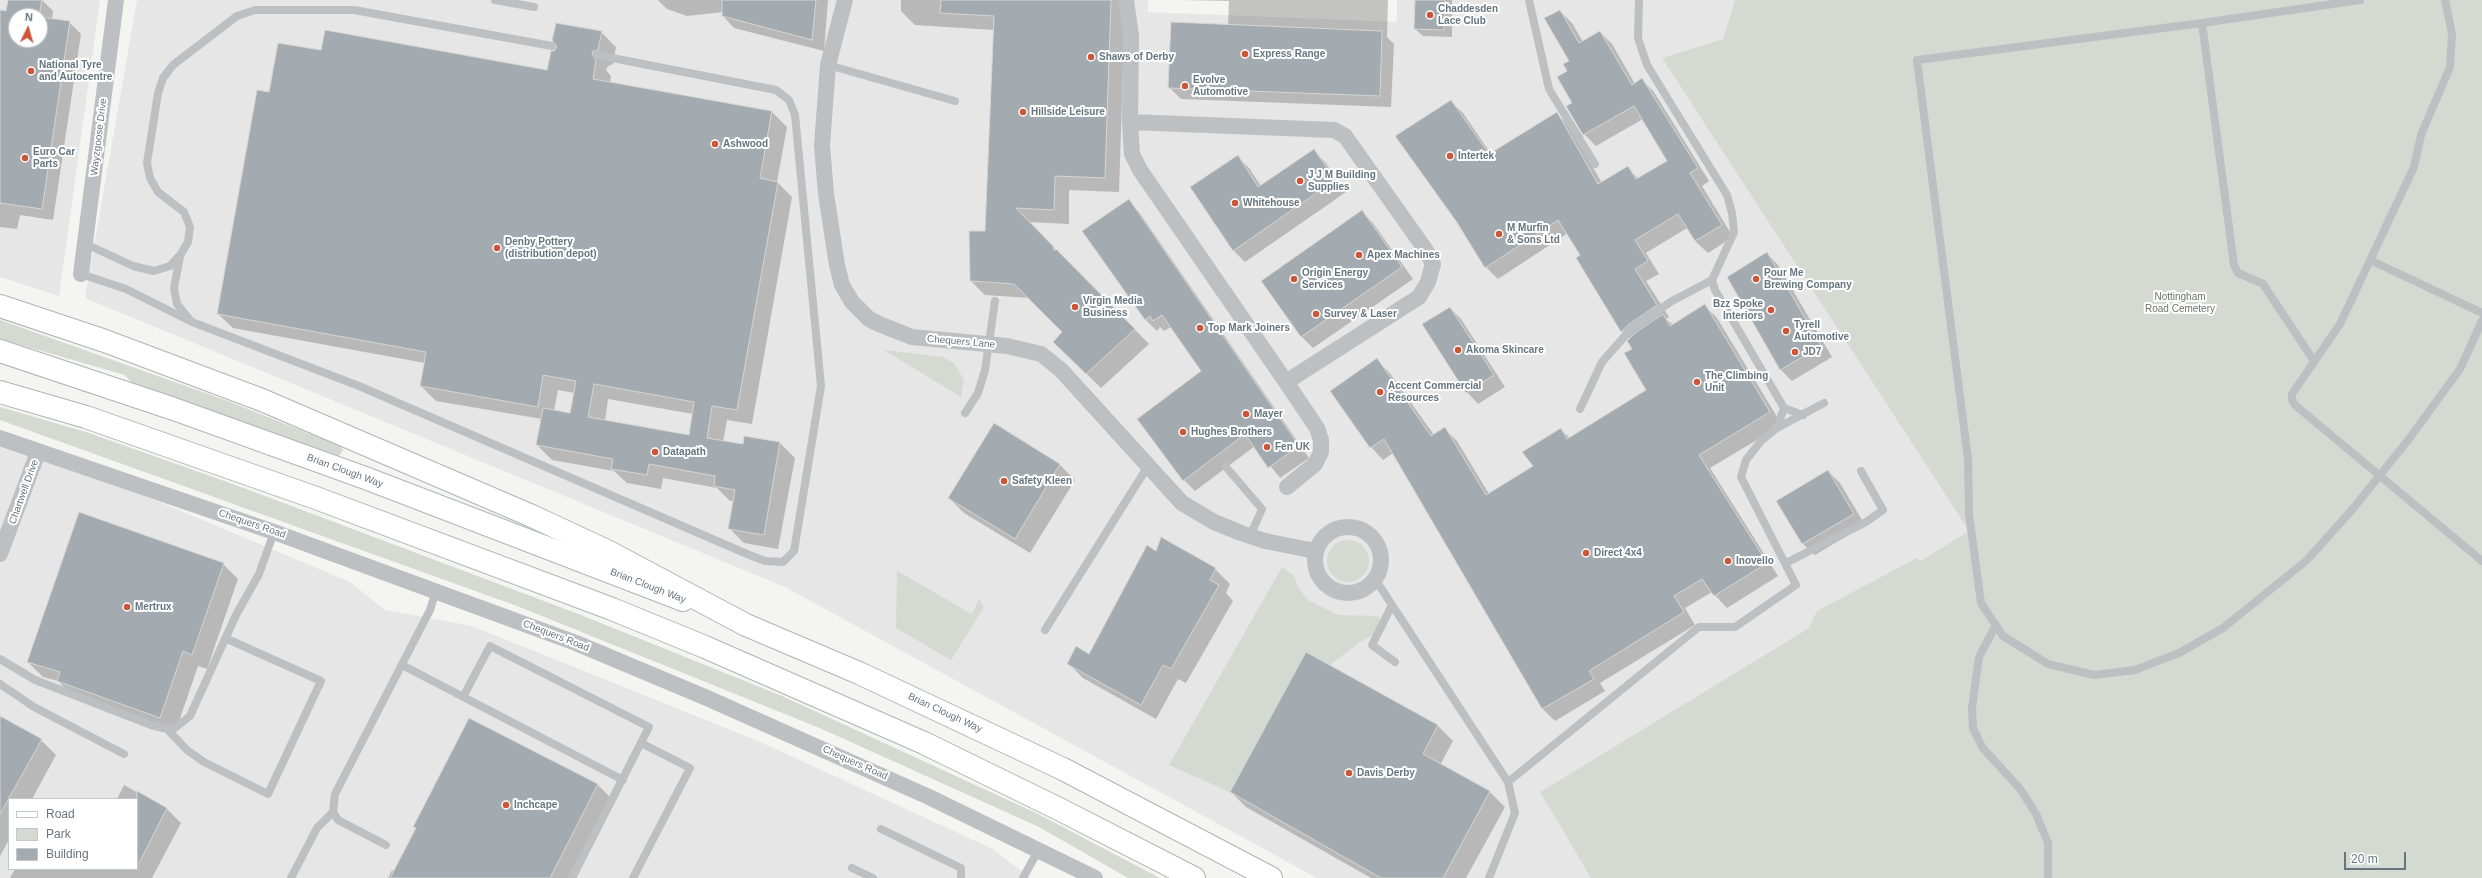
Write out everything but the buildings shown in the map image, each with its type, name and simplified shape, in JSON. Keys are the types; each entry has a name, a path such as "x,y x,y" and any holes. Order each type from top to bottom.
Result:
{"main road":[{"path":"0,306 104,342 277,406 580,538 746,625"},
{"name":"Brian Clough Way","path":"0,351 171,408 454,510 746,625 859,673 996,737 1129,803 1272,878"},
{"path":"0,392 86,417 316,498 605,606 705,647 924,743 1080,819 1194,878"}],"street":[{"name":"Wayzgoose Drive","path":"81,274 116,0"},
{"name":"Chequers Lane","path":"845,0 828,65 822,145 837,265 846,292 869,319 895,332 918,338 989,344 1032,350 1041,354 1061,370 1173,494 1195,511 1214,522 1250,536 1265,541 1315,551"},
{"path":"1126,0 1131,36 1130,122 1132,154 1140,170 1317,428 1321,440 1321,452 1315,464 1288,487"},
{"path":"1130,122 1334,130 1345,136 1425,249 1433,264 1428,282 1419,297 1286,382"},
{"name":"Chequers Road","path":"0,438 274,532 576,644 707,698 929,797 1039,849 1086,876"},
{"name":"Chartwell Drive","path":"0,554 38,452"},
{"path":"1346,527 1366,532 1373,539 1381,558 1375,579 1359,592 1338,592 1329,588 1319,576 1314,562 1315,551 1323,538 1336,529 1346,527"}],"lane":[{"path":"495,0 534,6"},
{"path":"1529,0 1549,89 1595,164"},
{"path":"1580,409 1602,362 1631,329 1672,301 1712,280 1734,232 1732,213 1726,195 1647,65 1638,38 1639,0"},
{"path":"2360,0 2334,2 2202,23 1917,60 1968,459 1969,514 1981,603 2003,636 2048,664 2094,675 2135,670 2179,653 2223,628 2270,592 2306,561 2351,511 2378,475 2409,439 2460,369 2482,321"},
{"path":"2445,0 2452,34 2450,67 2421,135 2414,167 2340,324 2292,394 2292,400 2295,405 2482,561"},
{"path":"86,244 133,266 154,271 170,266 181,254 188,242 190,227 184,212 158,192 150,178 147,163 158,94 163,78 173,65 237,16 256,10 354,10 552,46"},
{"path":"2202,23 2234,265 2238,273 2263,284 2314,361"},
{"path":"81,274 126,289 192,322 359,386 747,554 765,561 783,562 794,551 821,386 795,115 789,100 776,90 597,55"},
{"path":"828,65 955,101"},
{"path":"181,254 176,272 174,288 177,304 192,322"},
{"path":"2370,260 2482,313"},
{"path":"1712,280 1784,408 1803,415"},
{"path":"965,413 978,393 985,370 995,301"},
{"path":"1508,782 1698,627 1735,627 1796,585 1741,477 1746,460 1761,441 1777,428 1824,403"},
{"path":"1777,428 1784,408"},
{"path":"1045,630 1148,466"},
{"path":"1226,467 1262,509 1250,536"},
{"path":"1786,563 1866,522 1883,510 1861,471"},
{"path":"167,729 175,728 190,716 225,638 259,574 274,532"},
{"path":"1375,579 1508,782 1515,813 1489,878"},
{"path":"386,845 338,820 333,812 335,794 430,610 436,591"},
{"path":"1392,605 1372,644 1374,648 1395,662"},
{"path":"1996,625 1979,657 1972,708 1973,728 1982,747 2021,790 2036,814 2048,843 2048,878"},
{"path":"0,659 35,680 167,729 187,750 204,762 268,794 321,681 225,638"},
{"path":"463,697 490,646 649,727 572,878"},
{"path":"402,665 623,780"},
{"path":"0,684 34,708 124,754"},
{"path":"633,878 690,768 641,743"},
{"path":"291,878 316,828 333,812"},
{"path":"881,829 961,868 960,878"},
{"path":"1023,878 1039,849"},
{"path":"852,868 873,878"}],"shaded area":[{"path":"0,0 100,0 59,296 0,277"},
{"path":"137,0 1148,0 1148,12 1397,22 1397,0 1735,0 1723,39 1662,58 1969,531 1540,792 1591,878 1317,878 785,587 85,298"},
{"path":"0,435 350,582 385,610 472,626 758,741 993,849 1030,878 0,878"}],"green space":[{"name":"Nottingham Road Cemetery","path":"1735,0 2482,0 2482,878 1591,878 1540,792 1809,628 1817,611 1917,558 1920,561 1969,531 1662,58 1723,39"},
{"path":"0,320 228,401 340,446 343,450 339,456 132,383 125,375 0,339"},
{"path":"884,350 942,357 954,363 964,380 961,397"},
{"path":"0,407 89,433 241,487 581,615 782,696 1036,813 1160,878 1128,878 1039,827 822,729 517,606 0,420"},
{"path":"1348,540 1363,546 1369,561 1363,576 1348,582 1333,576 1327,561 1333,546"},
{"path":"1282,567 1294,576 1299,589 1309,601 1339,615 1378,616 1386,628 1360,642 1330,665 1306,652 1230,792 1169,765"},
{"path":"897,571 972,614 979,599 984,607 951,660 896,628"}],"place":[{"name":"Chaddesden Lace Club","path":"1430,15"},
{"name":"Express Range","path":"1245,54"},
{"name":"Shaws of Derby","path":"1091,57"},
{"name":"National Tyre and Autocentre","path":"31,71"},
{"name":"Evolve Automotive","path":"1185,86"},
{"name":"Hillside Leisure","path":"1023,112"},
{"name":"Ashwood","path":"715,144"},
{"name":"Intertek","path":"1450,156"},
{"name":"Euro Car Parts","path":"25,158"},
{"name":"J J M Building Supplies","path":"1300,181"},
{"name":"Whitehouse","path":"1235,203"},
{"name":"M Murfin & Sons Ltd","path":"1499,234"},
{"name":"Denby Pottery (distribution depot)","path":"497,248"},
{"name":"Apex Machines","path":"1359,255"},
{"name":"Origin Energy Services","path":"1294,279"},
{"name":"Pour Me Brewing Company","path":"1756,279"},
{"name":"Virgin Media Business","path":"1075,307"},
{"name":"Bzz Spoke Interiors","path":"1771,310"},
{"name":"Survey & Laser","path":"1316,314"},
{"name":"Top Mark Joiners","path":"1200,328"},
{"name":"Tyrell Automotive","path":"1786,331"},
{"name":"Akoma Skincare","path":"1458,350"},
{"name":"JD7","path":"1795,352"},
{"name":"The Climbing Unit","path":"1697,382"},
{"name":"Accent Commercial Resources","path":"1380,392"},
{"name":"Mayer","path":"1246,414"},
{"name":"Hughes Brothers","path":"1183,432"},
{"name":"Fen UK","path":"1267,447"},
{"name":"Datapath","path":"655,452"},
{"name":"Safety Kleen","path":"1004,481"},
{"name":"Direct 4x4","path":"1586,553"},
{"name":"Inovello","path":"1728,561"},
{"name":"Mertrux","path":"127,607"},
{"name":"Davis Derby","path":"1349,773"},
{"name":"Inchcape","path":"506,805"}]}
